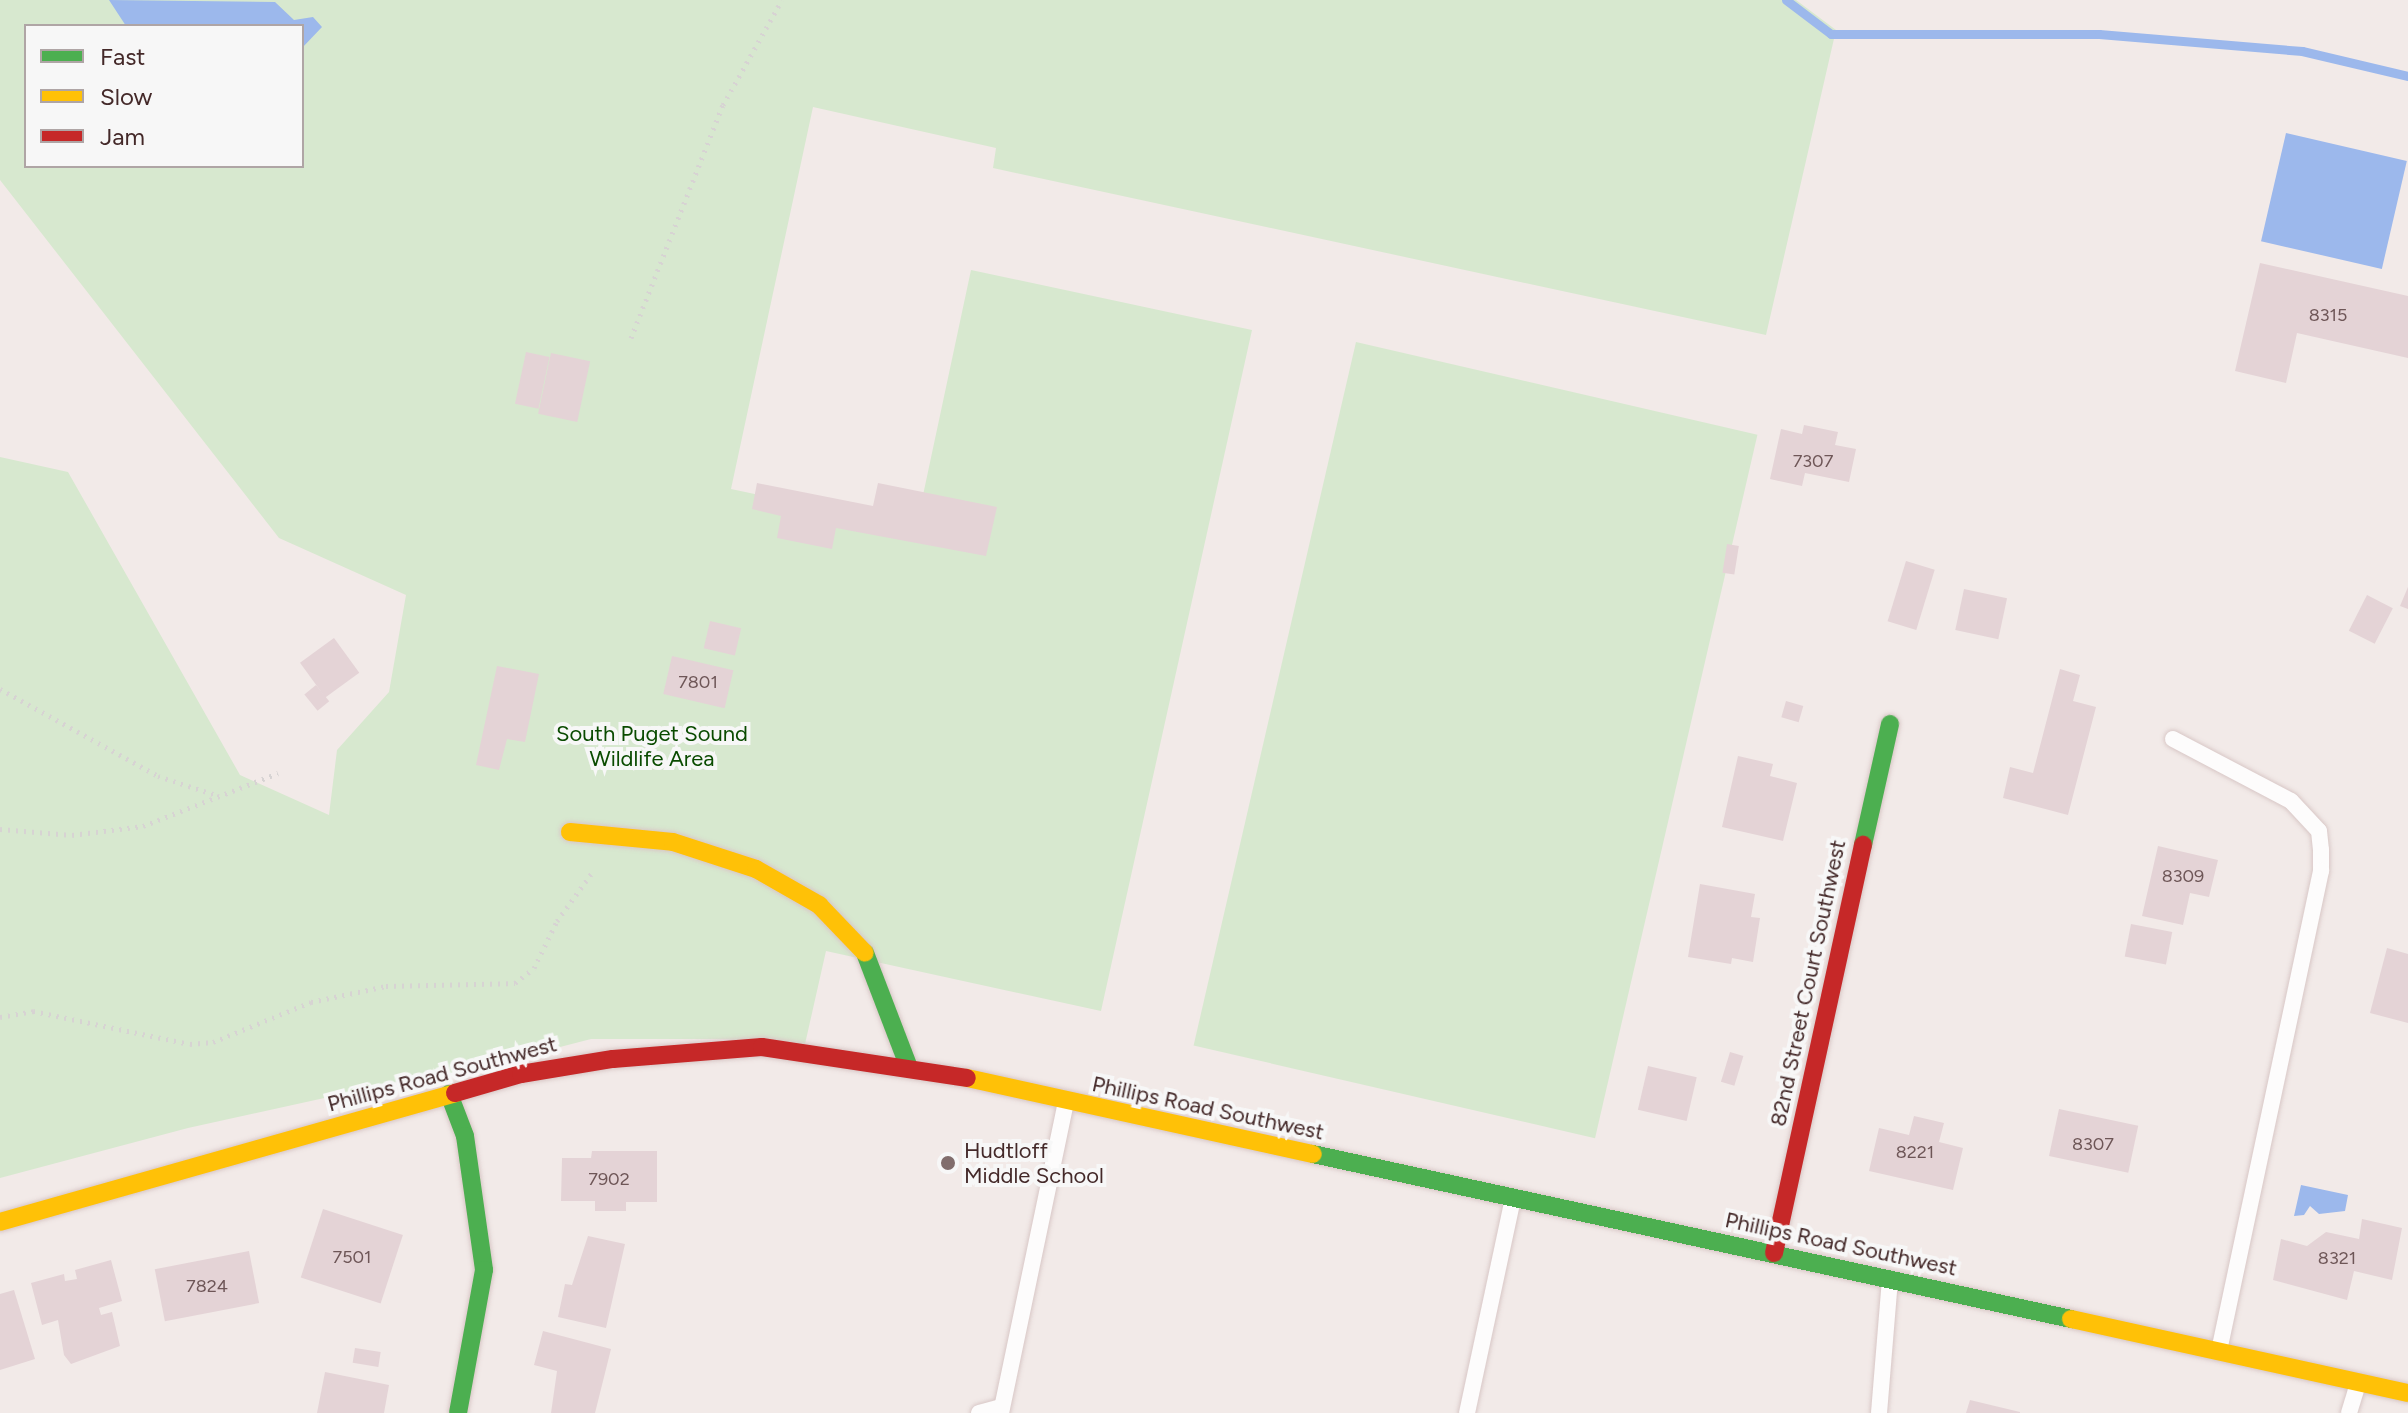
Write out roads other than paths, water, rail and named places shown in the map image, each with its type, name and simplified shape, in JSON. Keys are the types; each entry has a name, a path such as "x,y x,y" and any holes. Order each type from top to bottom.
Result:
{"street":[{"name":"82nd Street Court Southwest","path":"1774,1253 1890,724"},
{"path":"570,832 673,842 756,869 819,905 854,937 869,959 908,1065"},
{"name":"Phillips Road Southwest","path":"0,1222 449,1094 575,1064 762,1047 908,1065 2408,1393"},
{"path":"449,1094 465,1136 484,1270 458,1413"}],"lane":[{"path":"2173,739 2291,801 2319,831 2321,850 2321,871 2219,1351"},
{"path":"979,1413 1001,1410 1066,1101"},
{"path":"1467,1413 1513,1198"},
{"path":"1879,1413 1890,1279"},
{"path":"2349,1413 2358,1382"}],"water":[{"path":"109,0 275,2 294,20 313,17 322,27 304,46 304,24 125,24"},
{"path":"2286,133 2407,161 2382,269 2261,241"},
{"path":"2301,1185 2348,1195 2345,1211 2319,1214 2310,1206 2304,1215 2294,1216"}],"waterway":[{"path":"1786,0 1831,34 2099,34 2302,51 2408,76"}],"place":[{"name":"Hudtloff Middle School","path":"948,1163"}],"park label":[{"name":"South Puget Sound Wildlife Area","path":"652,746"}]}
